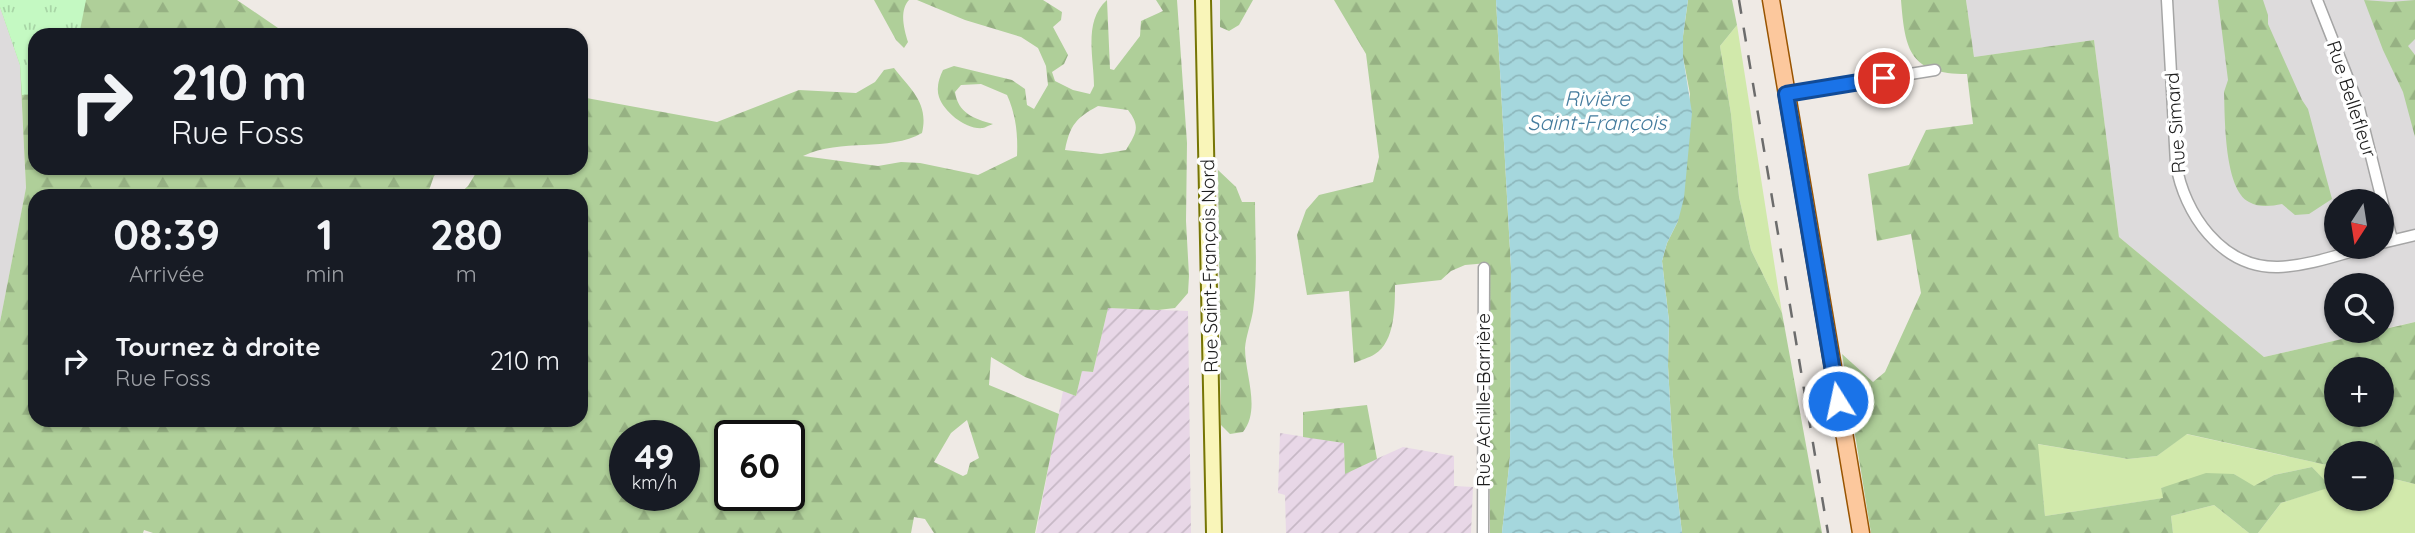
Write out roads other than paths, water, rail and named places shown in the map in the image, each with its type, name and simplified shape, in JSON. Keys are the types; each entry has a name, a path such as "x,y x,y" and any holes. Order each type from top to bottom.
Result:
{"main road":[{"path":"1771,0 1861,533"}],"street":[{"name":"Rue Saint-François Nord","path":"1203,0 1214,533"},
{"name":"Rue Simard","path":"2167,0 2176,164 2180,187 2202,227 2233,254 2260,265 2300,265 2324,259"},
{"name":"Rue Bellefleur","path":"2317,0 2358,104 2376,189"},
{"path":"1786,94 1935,70"},
{"path":"2394,240 2415,235"},
{"name":"Rue Achille-Barrière","path":"1483,533 1484,268"}],"water":[{"name":"Rivière Saint-François","path":"1496,0 1688,0 1683,57 1692,113 1684,198 1662,261 1669,321 1668,366 1673,457 1682,533 1502,533 1510,457 1511,268"}],"railway":[{"path":"1739,0 1828,533"}]}
